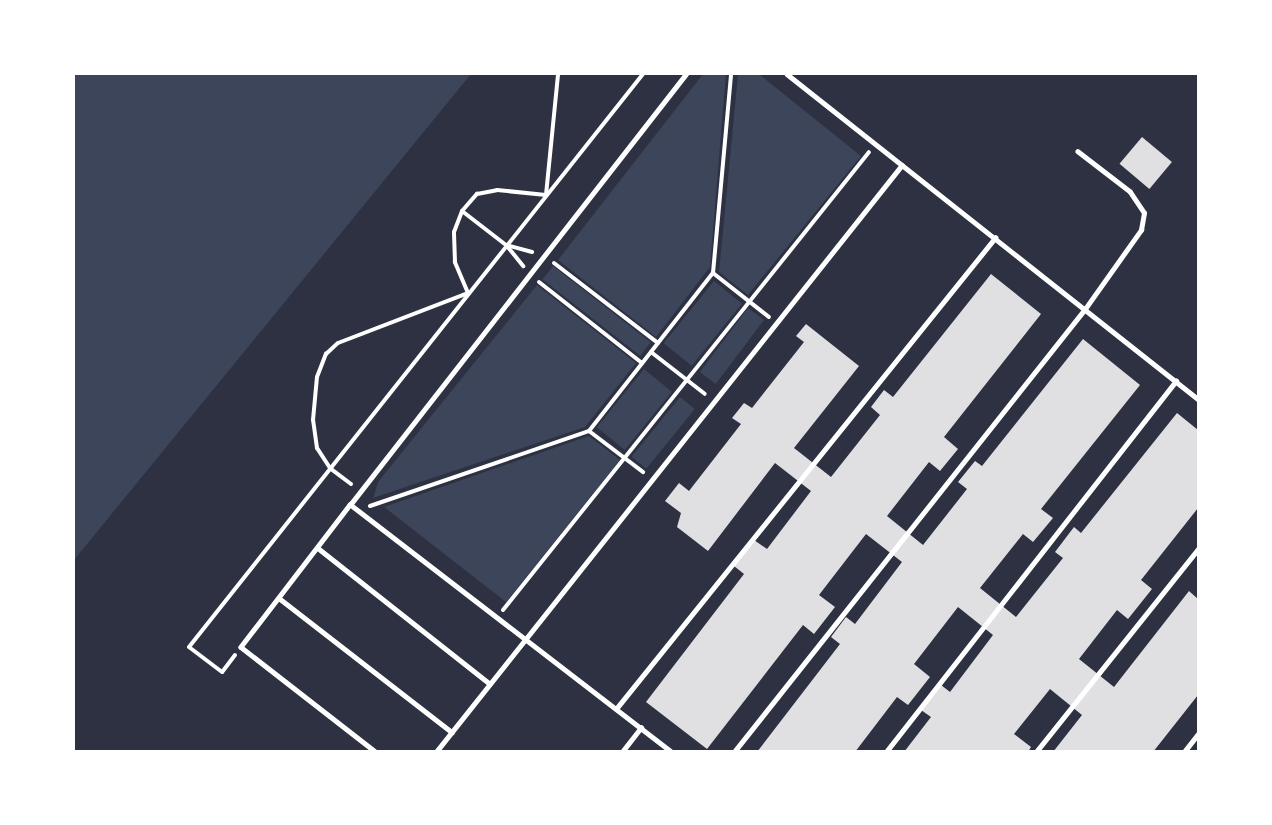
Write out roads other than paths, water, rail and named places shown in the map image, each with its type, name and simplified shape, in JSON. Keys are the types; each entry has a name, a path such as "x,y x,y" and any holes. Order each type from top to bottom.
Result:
{"lane":[{"path":"376,752 241,647 686,74"},
{"path":"787,74 1198,399"},
{"path":"735,752 1084,309 1141,230 1144,213 1130,192 1078,152"},
{"path":"436,752 902,165"},
{"path":"616,709 995,238"},
{"path":"886,752 1176,381"},
{"path":"350,505 671,752"},
{"path":"318,548 490,684"},
{"path":"1036,752 1198,549"},
{"path":"279,598 452,732"},
{"path":"622,752 641,728"},
{"path":"1184,752 1198,734"}]}
